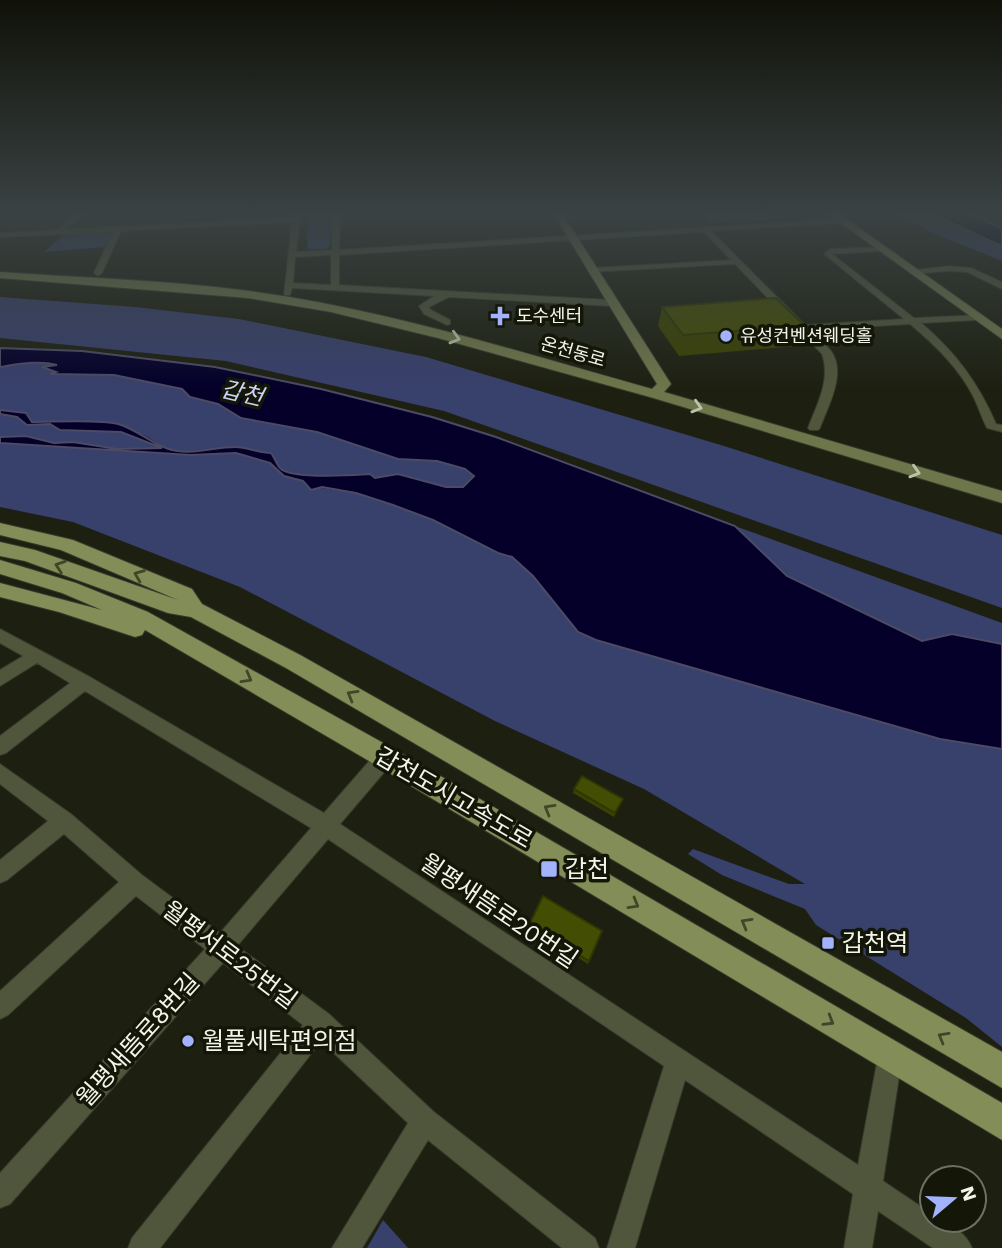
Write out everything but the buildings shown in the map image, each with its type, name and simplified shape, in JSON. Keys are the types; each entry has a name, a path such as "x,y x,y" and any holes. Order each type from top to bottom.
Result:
{"main road":[{"name":"온천동로","path":"64,271 286,291 447,322 1002,497"},
{"path":"592,271 659,389"},
{"path":"912,271 1002,335"},
{"name":"온천동로","path":"0,275 184,288 286,291 442,335 814,428 1002,482"},
{"path":"0,529 66,545 185,594 195,610"},
{"name":"갑천도시고속도로","path":"0,549 28,555 175,607 195,610 306,669 1002,1072"},
{"name":"갑천도시고속도로","path":"0,566 69,588 141,618 385,757 1002,1124"},
{"path":"2,592 61,605 187,645"}],"street":[{"path":"290,271 286,291 335,287 611,303"},
{"path":"335,271 335,287"},
{"path":"745,271 831,360 830,382 814,428"},
{"path":"850,271 914,321 951,356 984,405 991,426 1002,429"},
{"path":"978,271 1002,286"},
{"path":"447,322 427,312 424,306 435,298 456,294"},
{"path":"802,328 977,317"},
{"name":"월평새뜸로20번길","path":"0,635 84,681 325,825 677,1063 868,1186 958,1248"},
{"path":"0,679 35,656"},
{"path":"0,747 84,681"},
{"name":"월평새뜸로8번길","path":"0,1194 221,948 385,757"},
{"name":"월평서로25번길","path":"0,773 64,821 135,882 320,1024 425,1121 585,1248"},
{"path":"0,873 64,821"},
{"path":"0,1007 135,882"},
{"path":"142,1248 320,1024"},
{"path":"858,1248 890,1057"},
{"path":"621,1248 677,1063"},
{"path":"346,1248 425,1121"}],"shaded area":[{"path":"0,297 135,307 239,319 426,357 724,446 1002,535 1002,608 444,411 226,361 0,338"},
{"path":"35,362 60,365 44,367 57,372 53,374 114,375 182,389 190,397 218,404 241,418 317,432 398,459 437,461 465,469 474,475 462,487 446,487 398,474 375,478 369,474 296,474 280,468 271,453 253,453 236,447 187,452 165,448 146,436 116,424 32,422 26,413 0,410 0,367"},
{"path":"0,414 17,417 22,421 50,424 60,430 121,432 164,449 117,449 73,442 54,443 26,436 0,437"},
{"path":"0,443 190,455 236,453 270,463 284,476 303,481 306,486 356,493 393,505 433,520 498,553 512,557 533,576 578,632 940,739 1002,749 1002,1047 966,1018 816,925 805,909 722,875 688,854 693,849 789,884 805,884 644,789 495,721 240,587 73,522 0,507"},
{"path":"735,526 1002,623 1002,644 952,634 922,641 786,576"},
{"path":"383,1220 408,1248 367,1248"}],"water":[{"path":"0,348 82,351 215,367 321,389 432,417 496,437 735,526 787,576 922,641 952,634 1002,644 1002,749 940,739 596,640 578,632 533,576 512,557 498,553 433,520 393,505 356,493 322,487 311,490 303,481 284,476 270,463 236,453 190,455 0,443 0,437 26,436 54,443 73,442 117,449 162,448 121,432 60,430 50,424 27,425 17,417 0,414 0,410 26,413 32,422 87,421 118,424 175,451 192,452 235,447 271,453 280,468 296,474 370,474 375,478 398,474 446,487 463,487 474,476 465,469 437,461 398,459 317,432 241,418 218,404 190,397 182,389 114,375 50,374 56,372 42,367 57,365 43,363 0,367"}],"place":[{"name":"도수센터","path":"500,316"},
{"name":"유성컨벤션웨딩홀","path":"726,336"},
{"name":"갑천","path":"549,869"},
{"name":"갑천역","path":"828,943"},
{"name":"월풀세탁편의점","path":"188,1041"}]}
